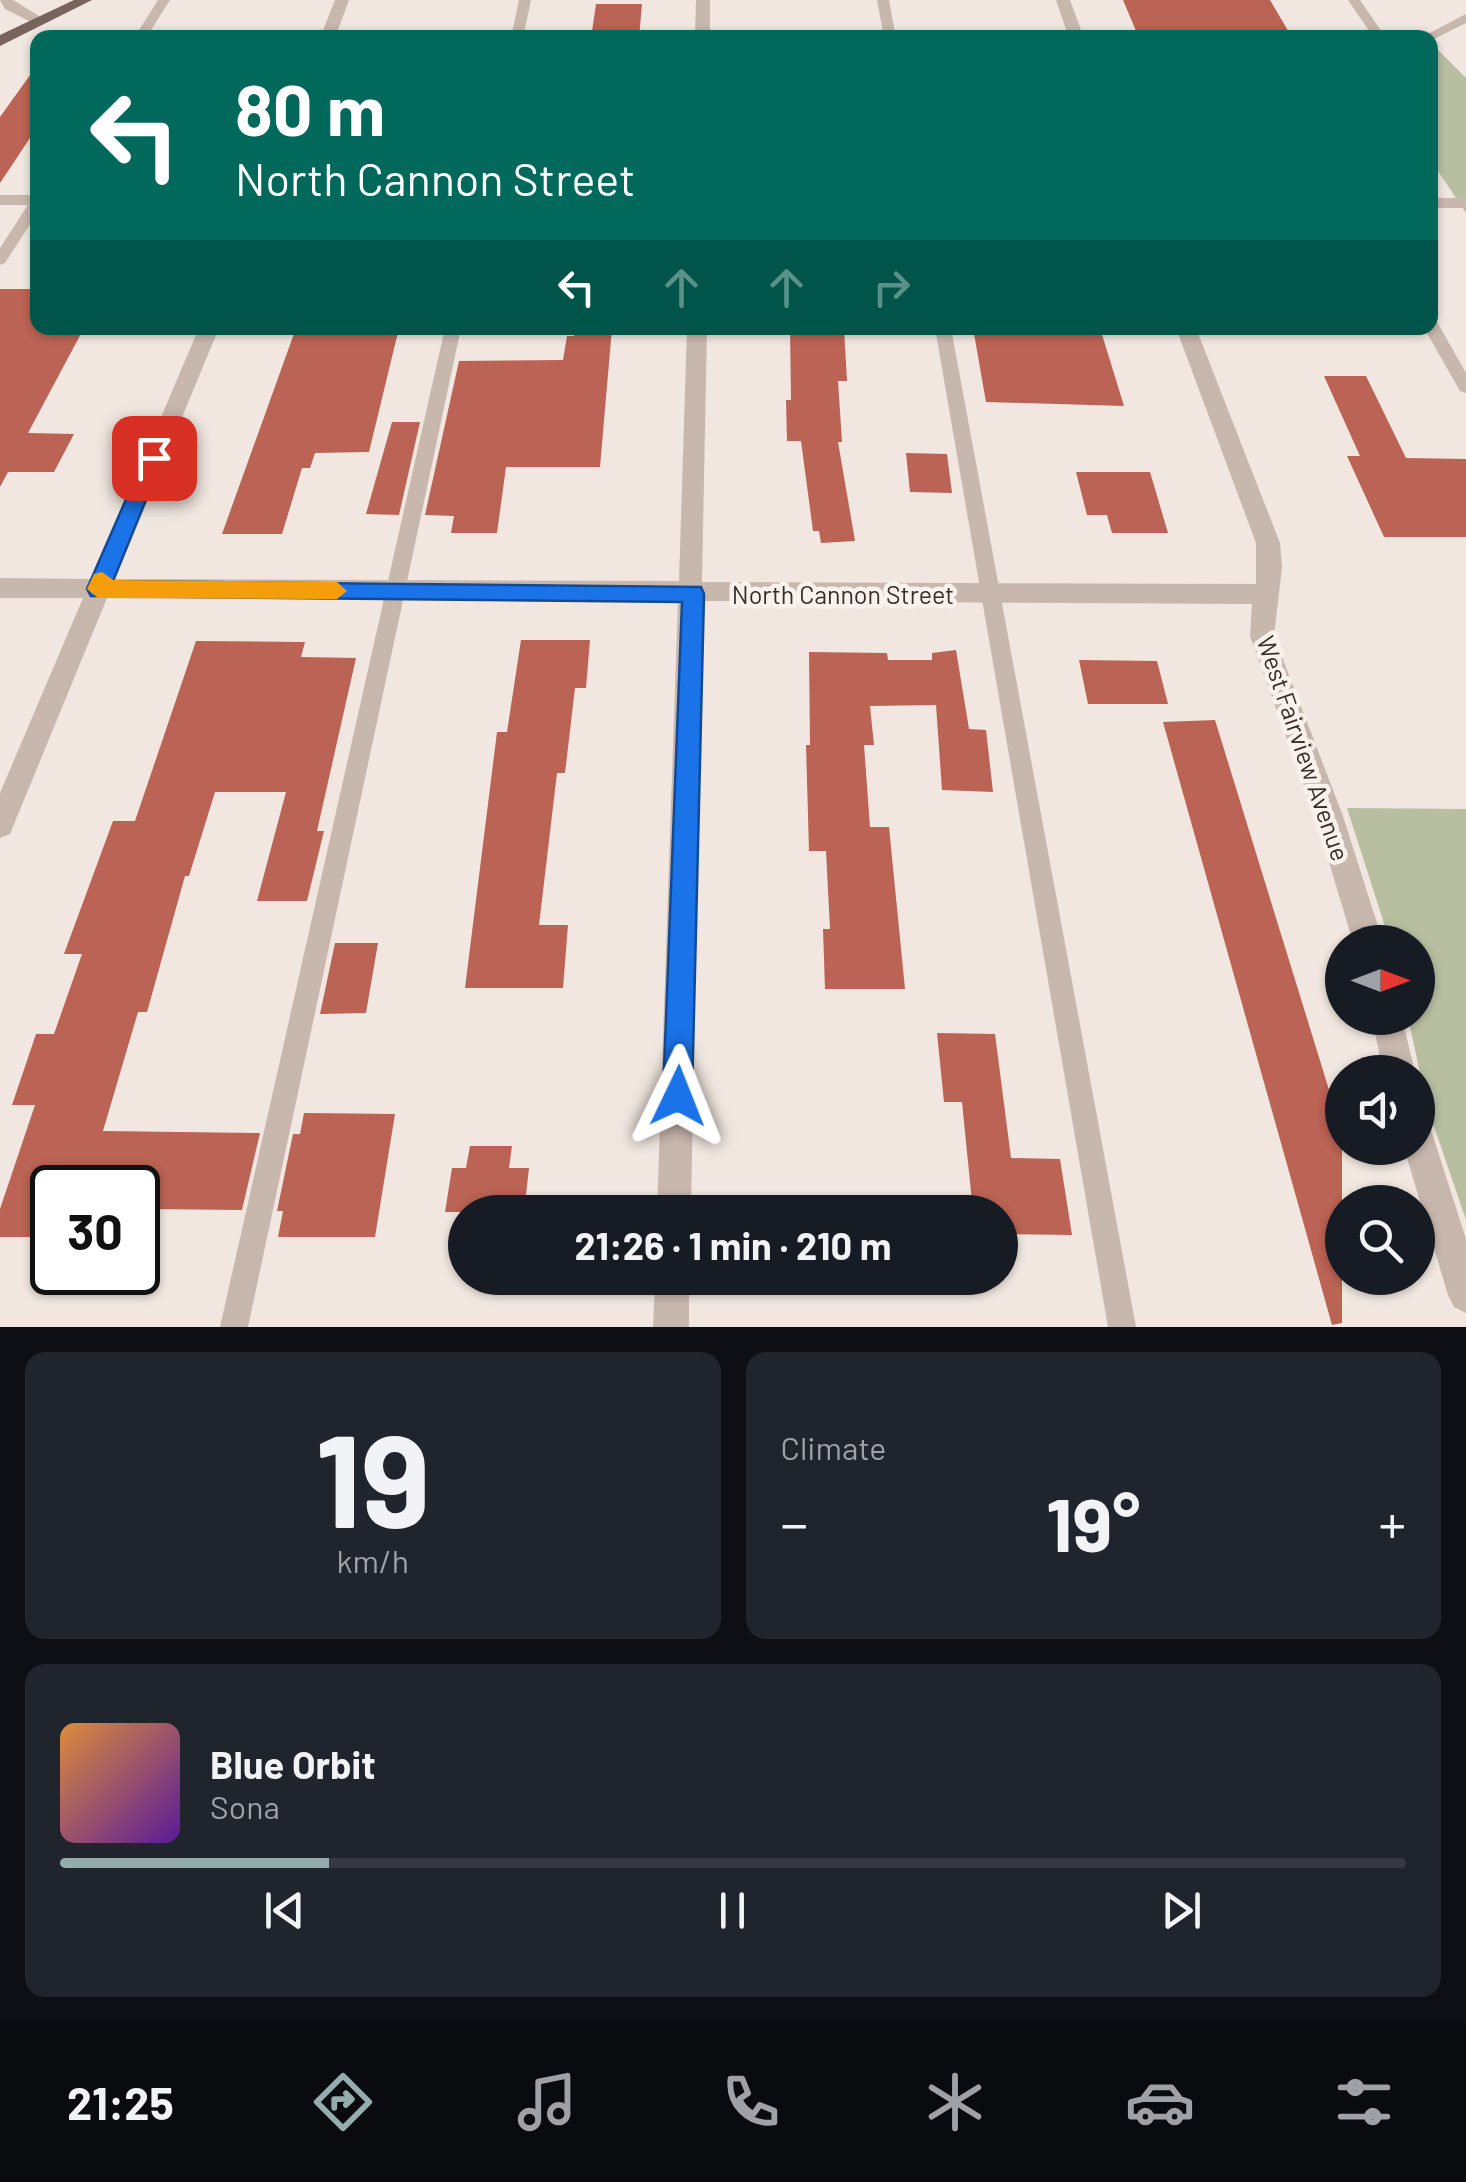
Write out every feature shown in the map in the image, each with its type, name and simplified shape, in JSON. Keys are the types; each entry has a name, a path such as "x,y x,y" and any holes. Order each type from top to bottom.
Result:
{"main road":[{"path":"0,41 86,0"}],"street":[{"path":"6,0 10,6 40,21"},
{"path":"330,30 342,0"},
{"path":"702,30 703,0"},
{"path":"1063,0 1074,30"},
{"path":"0,200 30,200"},
{"path":"1438,203 1466,203"},
{"path":"0,825 206,335"},
{"path":"675,1195 698,335"},
{"name":"West Fairview Avenue","path":"1189,335 1268,543 1272,563 1261,619 1265,646 1303,742 1362,925"},
{"name":"North Cannon Street","path":"0,588 1266,594"},
{"path":"1426,1165 1466,1294"},
{"path":"670,1327 671,1295"}],"lane":[{"path":"145,30 164,0"},
{"path":"518,30 524,0"},
{"path":"882,0 888,30"},
{"path":"1354,0 1375,30"},
{"path":"1438,32 1466,18"},
{"path":"0,260 30,213"},
{"path":"234,1327 451,335"},
{"path":"944,335 1122,1327"},
{"path":"1436,335 1466,387"}],"green space":[{"path":"1438,50 1466,78 1466,213 1438,171"},
{"path":"1347,808 1466,809 1466,1220 1435,1129 1435,1055 1416,1055 1412,1035 1435,1035 1435,925 1385,925"}],"building":[{"path":"1123,0 1270,0 1288,30 1136,30"},
{"path":"596,4 642,4 640,30 592,30"},
{"path":"30,75 30,138 0,183 0,117"},
{"path":"0,289 30,289 30,335 80,335 28,433 74,434 54,472 8,472 0,487"},
{"path":"293,335 397,335 369,452 315,453 310,468 302,468 282,534 222,534"},
{"path":"611,335 600,467 506,467 497,533 451,533 454,516 425,515 459,361 563,360 567,336"},
{"path":"790,335 844,335 847,381 838,381 842,442 838,442 855,541 821,543 819,531 813,531 801,441 787,441 786,400 791,400"},
{"path":"974,335 1102,335 1124,406 986,402"},
{"path":"1324,376 1366,376 1406,458 1466,459 1466,537 1384,537 1347,456 1360,456"},
{"path":"392,422 420,422 399,515 366,514"},
{"path":"906,453 947,454 952,493 910,492"},
{"path":"1076,472 1150,472 1168,533 1112,533 1107,515 1087,515"},
{"path":"521,640 590,640 586,688 575,688 565,773 557,773 539,925 568,925 563,988 465,988 497,732 507,732"},
{"path":"196,641 305,642 301,657 356,658 317,831 324,831 307,901 257,901 286,792 215,792 189,876 185,876 147,1012 138,1012 103,1131 260,1133 242,1210 160,1209 160,1165 30,1165 30,1237 0,1237 0,1209 35,1105 12,1105 36,1034 54,1034 82,954 64,954 113,821 135,821"},
{"path":"956,650 969,729 986,730 993,792 942,790 936,705 870,706 874,745 864,745 870,827 889,827 905,989 825,989 823,929 830,929 826,851 809,851 809,652 887,653 888,660 932,660 932,653"},
{"path":"1079,660 1157,661 1168,704 1088,704"},
{"path":"1215,720 1325,1077 1325,1165 1342,1165 1342,1185 1325,1185 1325,1295 1342,1295 1342,1323 1332,1325 1163,722"},
{"path":"335,943 378,943 366,1013 320,1014"},
{"path":"937,1033 995,1034 1011,1158 1060,1159 1072,1235 1018,1234 1018,1195 971,1195 962,1102 944,1102"},
{"path":"304,1113 395,1114 375,1237 278,1237 283,1211 277,1211 293,1134 300,1134"},
{"path":"470,1146 512,1146 509,1168 529,1168 526,1195 448,1195 445,1212 452,1168 466,1168"}],"slow traffic":[{"path":"102,580 98,589 337,591"}],"route":[{"path":"154,458 98,589 693,594 678,1096"}]}
